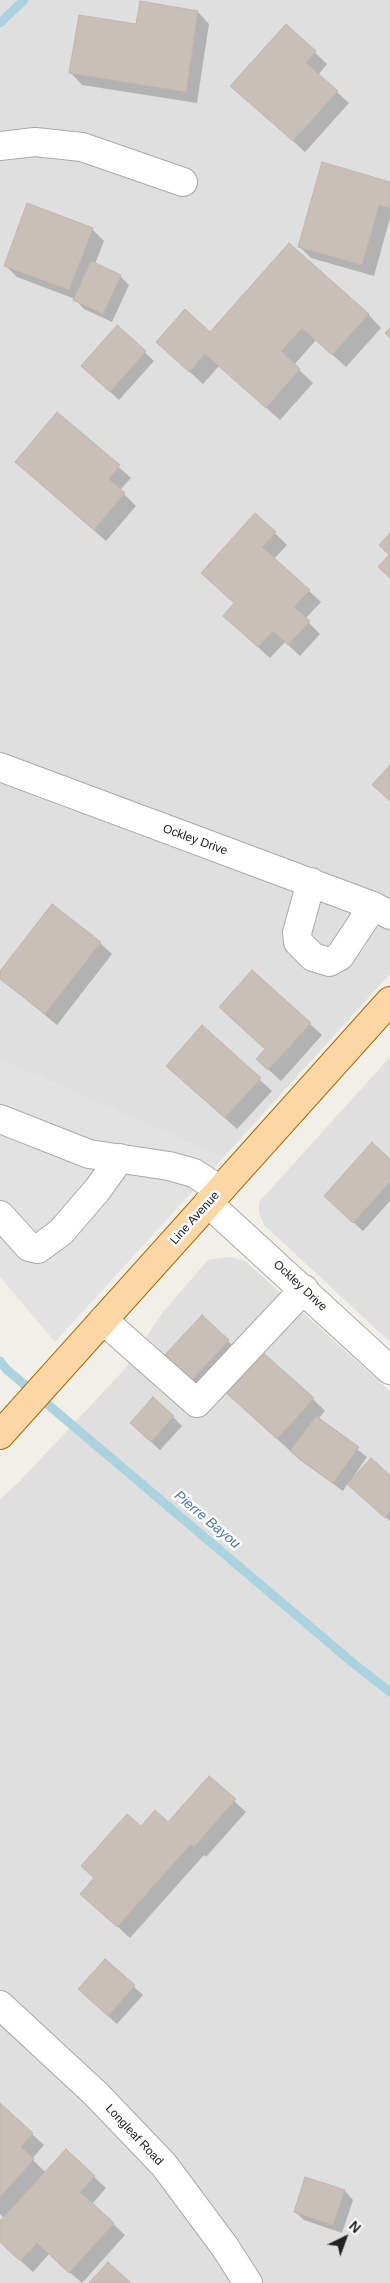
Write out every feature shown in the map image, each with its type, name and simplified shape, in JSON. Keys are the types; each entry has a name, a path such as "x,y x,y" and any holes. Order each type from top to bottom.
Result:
{"main road":[{"name":"Line Avenue","path":"0,1435 390,1001"}],"street":[{"path":"0,146 35,142 82,147 184,182"},
{"name":"Ockley Drive","path":"0,767 311,882 382,911"},
{"path":"311,882 297,933 298,942 313,957 329,962 340,956 382,911"},
{"name":"Ockley Drive","path":"0,1119 89,1154 169,1166 194,1173 304,1289 390,1370"},
{"path":"0,1215 29,1247 38,1248 60,1232 98,1189 120,1158"},
{"path":"103,1320 197,1403 304,1289"},
{"name":"Longleaf Road","path":"0,2005 96,2094 164,2165 225,2248 248,2283"}],"shaded area":[{"path":"0,0 390,0 390,974 223,1158 0,1060"},
{"path":"390,1057 390,1342 264,1225 259,1213 259,1202"},
{"path":"0,1060 223,1158 55,1342 0,1277"},
{"path":"230,1257 245,1261 390,1391 390,2283 0,2283 0,1499 17,1484 124,1370 163,1312 208,1260"}],"building":[{"path":"140,1 198,11 186,92 69,73 79,15 136,24"},
{"path":"286,24 316,51 306,63 338,91 293,141 230,86"},
{"path":"322,162 390,182 390,208 379,205 362,265 298,247"},
{"path":"27,203 93,228 69,290 4,266"},
{"path":"289,243 369,314 332,355 302,328 281,351 300,369 266,408 205,354 189,372 156,342 185,309 210,332"},
{"path":"91,261 121,275 103,314 73,300"},
{"path":"117,325 146,351 110,392 81,366"},
{"path":"390,328 390,338 385,333"},
{"path":"57,412 120,465 109,479 125,493 94,530 15,462"},
{"path":"255,513 276,532 262,547 310,590 294,607 310,621 288,645 273,631 258,647 223,616 234,603 201,573"},
{"path":"390,533 390,578 378,567 389,555 379,545"},
{"path":"390,765 390,801 372,785"},
{"path":"52,904 101,942 45,1014 0,979 0,971"},
{"path":"252,970 311,1023 268,1070 256,1059 265,1049 219,1007"},
{"path":"202,1025 261,1078 225,1118 166,1066"},
{"path":"372,1142 390,1159 390,1182 353,1223 324,1196"},
{"path":"202,1315 229,1340 189,1383 162,1358"},
{"path":"259,1349 314,1398 277,1439 222,1389"},
{"path":"153,1397 174,1416 151,1442 130,1423"},
{"path":"316,1416 359,1447 333,1483 290,1451"},
{"path":"371,1458 390,1475 390,1512 385,1518 347,1484"},
{"path":"209,1776 236,1799 194,1847 191,1844 117,1927 80,1894 94,1878 81,1866 127,1814 141,1826 155,1810 168,1822"},
{"path":"105,1959 135,1985 108,2016 78,1989"},
{"path":"0,2103 33,2133 21,2147 34,2159 0,2197"},
{"path":"66,2149 95,2176 80,2192 114,2223 69,2273 37,2243 20,2261 0,2242 0,2221"},
{"path":"305,2177 345,2190 333,2225 294,2212"},
{"path":"108,2262 131,2283 89,2283"}],"waterway":[{"path":"0,23 24,0"},
{"name":"Pierre Bayou","path":"0,1361 6,1369 353,1663 390,1692"}]}
